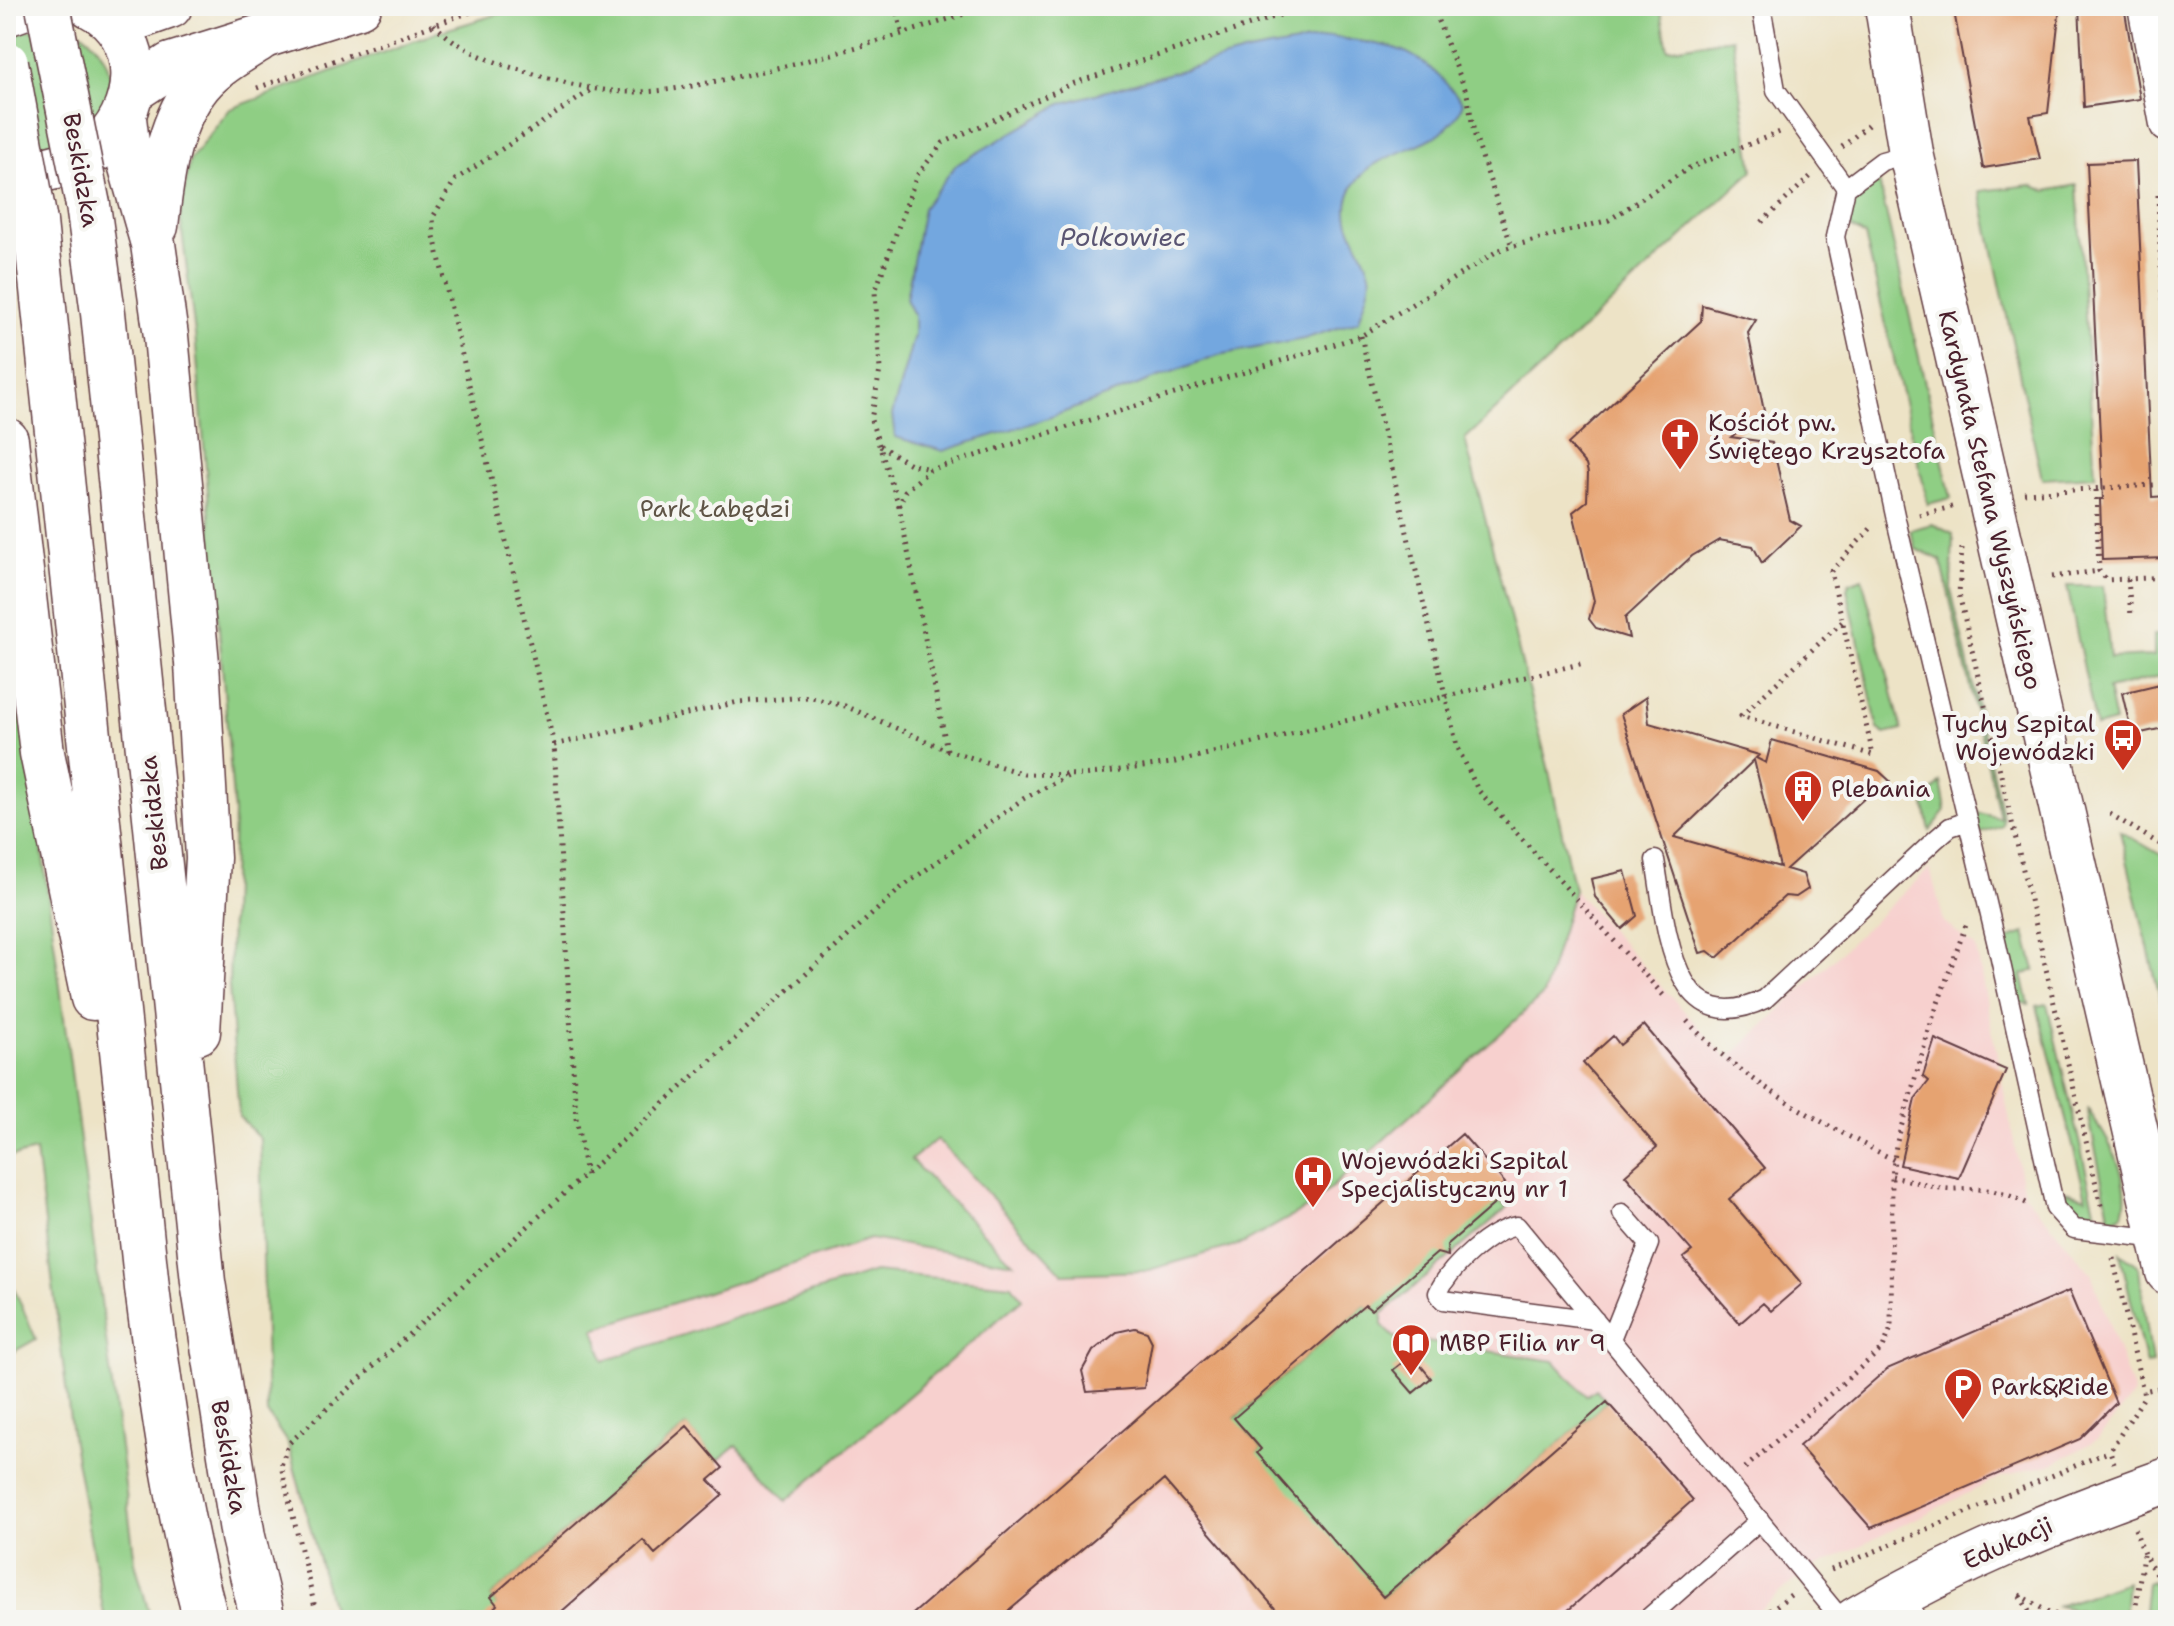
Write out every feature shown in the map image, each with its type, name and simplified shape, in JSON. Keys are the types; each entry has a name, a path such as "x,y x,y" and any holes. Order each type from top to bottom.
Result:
{"main road":[{"path":"6,14 28,6"},
{"name":"Beskidzka","path":"48,6 88,205 103,313 218,1400 243,1537 263,1620"},
{"path":"170,6 102,12 129,56 129,160 153,244 166,336 196,647 208,858 189,1146"},
{"path":"6,176 58,166 92,152 128,104 171,65 359,6"},
{"name":"Kardynała Stefana Wyszyńskiego","path":"1887,6 1911,153 2164,1256"},
{"path":"153,244 162,171 178,123 195,90 223,63 258,40"},
{"path":"6,63 35,222 132,1152 164,1416 187,1547 206,1620"},
{"path":"6,440 42,753 69,895 132,1152"},
{"name":"Edukacji","path":"1855,1620 1910,1606 2019,1535 2168,1480"}],"street":[{"path":"2146,6 2168,124"}],"lane":[{"path":"1761,6 1776,90 1846,188"},
{"path":"1911,153 1882,161 1846,188 1835,237 1896,520 1986,895 2055,1208 2074,1229 2107,1234 2164,1256"},
{"path":"1655,860 1674,966 1684,984 1702,1002 1726,1009 1751,1006 1765,999 1950,827 1968,821"},
{"path":"1611,1339 1649,1244 1622,1213"},
{"path":"1595,1320 1443,1300 1438,1293 1445,1278 1503,1228 1517,1226 1611,1339 1729,1482 1842,1620"},
{"path":"1646,1620 1760,1520"}],"path":[{"path":"254,88 487,6"},
{"path":"895,6 903,35"},
{"path":"434,24 471,51 508,67 593,89 642,92 704,84 793,65 903,35 988,6"},
{"path":"947,750 899,506 871,420 880,370 875,292 917,175 943,143 1072,84 1307,6"},
{"path":"1432,6 1467,94 1474,133 1511,244"},
{"path":"586,1175 576,1118 554,745 434,236 433,217 455,180 593,89"},
{"path":"899,506 905,491 930,470 1361,336 1511,244 1609,220 1689,168 1800,125"},
{"path":"2158,195 2168,445"},
{"path":"1361,336 1457,746 1478,790 1671,1004"},
{"path":"880,446 910,464 930,470"},
{"path":"2011,495 2168,484"},
{"path":"2096,490 2099,571 2107,580 2168,577"},
{"path":"1842,622 1741,716 1873,755 1831,571 1873,526 1961,505"},
{"path":"1963,535 1959,594 2143,1391"},
{"path":"2052,577 2099,571"},
{"path":"2128,579 2131,616"},
{"path":"554,745 738,702 808,697 845,706 947,750 1024,774 1070,775 1171,763 1584,663"},
{"path":"318,1620 281,1466 288,1444 901,888 1023,799 1070,775"},
{"path":"2110,814 2168,849"},
{"path":"1729,1482 1883,1348 1891,1328 1894,1160 1932,1020 1971,909 1986,895"},
{"path":"1681,1015 1727,1061 1791,1105 1894,1160"},
{"path":"1892,1176 1955,1189 1967,1186 2008,1194 2042,1212 2064,1218"},
{"path":"1829,1571 2110,1451"},
{"path":"2134,1620 2144,1554 2168,1596"},
{"path":"1757,1620 1795,1592"},
{"path":"2034,1620 2019,1595 2050,1613 2081,1620"}],"shaded area":[{"name":"Wojewódzki Szpital Specjalistyczny nr 1","path":"1548,767 1574,890 1728,1059 1930,868 1944,922 1976,948 2024,1193 2091,1273 2134,1394 2098,1439 2055,1463 2003,1476 1804,1573 1747,1620 335,1620 292,1467 609,1191"}],"green space":[{"name":"Park Łabędzi","path":"525,6 1660,6 1668,49 1732,38 1753,170 1465,439 1548,767 1574,890 1543,995 1312,1205 1244,1243 1145,1271 1063,1274 937,1139 911,1160 1013,1263 870,1239 594,1329 604,1361 874,1272 1012,1285 1022,1299 786,1501 737,1445 717,1461 686,1426 491,1597 497,1605 497,1620 335,1620 288,1444 267,1413 260,1139 239,1116 229,986 234,813 195,334 180,215 190,160 230,109 438,32"},
{"path":"68,26 96,45 104,58 110,88 106,103 98,117 76,134 6,155 6,37 34,29"},
{"path":"1878,177 1951,498 1928,504 1865,236 1841,221 1842,212"},
{"path":"2031,185 2046,191 2077,185 2095,476 2042,479 1980,191"},
{"path":"1932,524 1953,534 1951,589 2003,819 2002,826 1976,835 1970,811 2000,818 1941,560 1916,549 1910,530"},
{"path":"6,573 135,1562 151,1620 105,1620 73,1443 36,1151 6,1158"},
{"path":"1862,578 1902,730 1885,734 1878,729 1847,589 1849,583"},
{"path":"2067,586 2103,586 2110,658 2154,656 2154,635 2168,631 2168,674 2108,689 2115,722 2096,727"},
{"path":"1941,782 1946,810 1930,831 1924,802"},
{"path":"2120,831 2168,859 2168,1031"},
{"path":"2025,933 2035,970 2022,975 2029,1004 2017,1002 2004,940"},
{"path":"2047,1004 2097,1218 2071,1206 2061,1190 2086,1197 2037,1006"},
{"path":"2087,1108 2110,1144 2125,1186 2123,1214 2110,1220"},
{"path":"1485,1192 1508,1207 1382,1314 1382,1325 1394,1337 1554,1361 1586,1396 1596,1389 1607,1402 1383,1597 1246,1462 1261,1449 1244,1430 1229,1423 1365,1305 1371,1310"},
{"path":"2120,1253 2139,1269 2152,1363 2146,1365"},
{"path":"6,1270 36,1339 6,1356"},
{"path":"2152,1581 2168,1612 2168,1620 2143,1620 2147,1583"},
{"path":"2127,1582 2124,1620 2058,1606"}],"water":[{"name":"Polkowiec","path":"1331,37 1406,52 1432,70 1463,103 1454,120 1441,133 1375,164 1361,175 1351,191 1347,213 1349,223 1371,278 1359,321 1304,339 1218,355 1051,417 943,451 895,437 892,415 914,335 914,315 906,299 923,208 956,165 1063,103 1247,52"}],"building":[{"path":"1953,6 2060,6 2048,113 2030,116 2040,159 1983,168"},
{"path":"2079,6 2124,6 2140,99 2084,107"},
{"path":"2136,161 2152,497 2168,496 2168,558 2102,560 2100,499 2103,499 2087,163"},
{"name":"Kościół pw. Świętego Krzysztofa","path":"1702,305 1756,320 1748,333 1764,411 1731,437 1772,443 1790,520 1801,526 1762,563 1753,546 1719,540 1692,556 1625,618 1629,638 1596,628 1589,619 1594,601 1573,512 1587,501 1588,473 1586,465 1568,444 1701,321"},
{"path":"2168,682 2168,727 2132,735 2122,693"},
{"path":"1646,697 1649,723 1759,755 1756,758 1766,763 1772,740 1879,771 1890,781 1882,794 1867,796 1786,869 1803,874 1808,889 1796,897 1785,896 1717,958 1708,951 1700,953 1621,714","holes":["1754,760 1780,867 1674,837"]},
{"path":"1625,871 1637,916 1622,929 1595,897 1591,879"},
{"path":"1644,1025 1765,1168 1729,1199 1802,1284 1771,1311 1763,1303 1740,1323 1683,1258 1692,1251 1625,1175 1657,1147 1583,1063 1613,1036 1620,1045"},
{"path":"1935,1039 2006,1070 1959,1178 1900,1165 1915,1099 1929,1081 1923,1076"},
{"path":"1462,1134 1505,1183 1495,1191 1500,1199 1447,1245 1448,1256 1437,1253 1371,1310 1365,1305 1234,1418 1261,1449 1257,1453 1383,1597 1607,1402 1693,1500 1557,1620 1285,1620 1164,1480 998,1620 906,1620"},
{"name":"Park&Ride","path":"2069,1291 2116,1403 2080,1439 1871,1528 1799,1446 1887,1369"},
{"path":"1135,1328 1147,1332 1152,1342 1144,1388 1087,1392 1082,1371 1093,1351 1117,1332"},
{"path":"1412,1355 1431,1378 1413,1393 1393,1370"},
{"path":"687,1426 723,1468 709,1480 723,1495 655,1554 643,1540 552,1620 481,1620 497,1605 491,1597"}],"place":[{"name":"Kościół pw. Świętego Krzysztofa","path":"1680,471"},
{"name":"Tychy Szpital Wojewódzki","path":"2123,772"},
{"name":"Plebania","path":"1803,823"},
{"name":"Wojewódzki Szpital Specjalistyczny nr 1","path":"1313,1209"},
{"name":"MBP Filia nr 9","path":"1411,1377"},
{"name":"Park&Ride","path":"1963,1421"}]}
